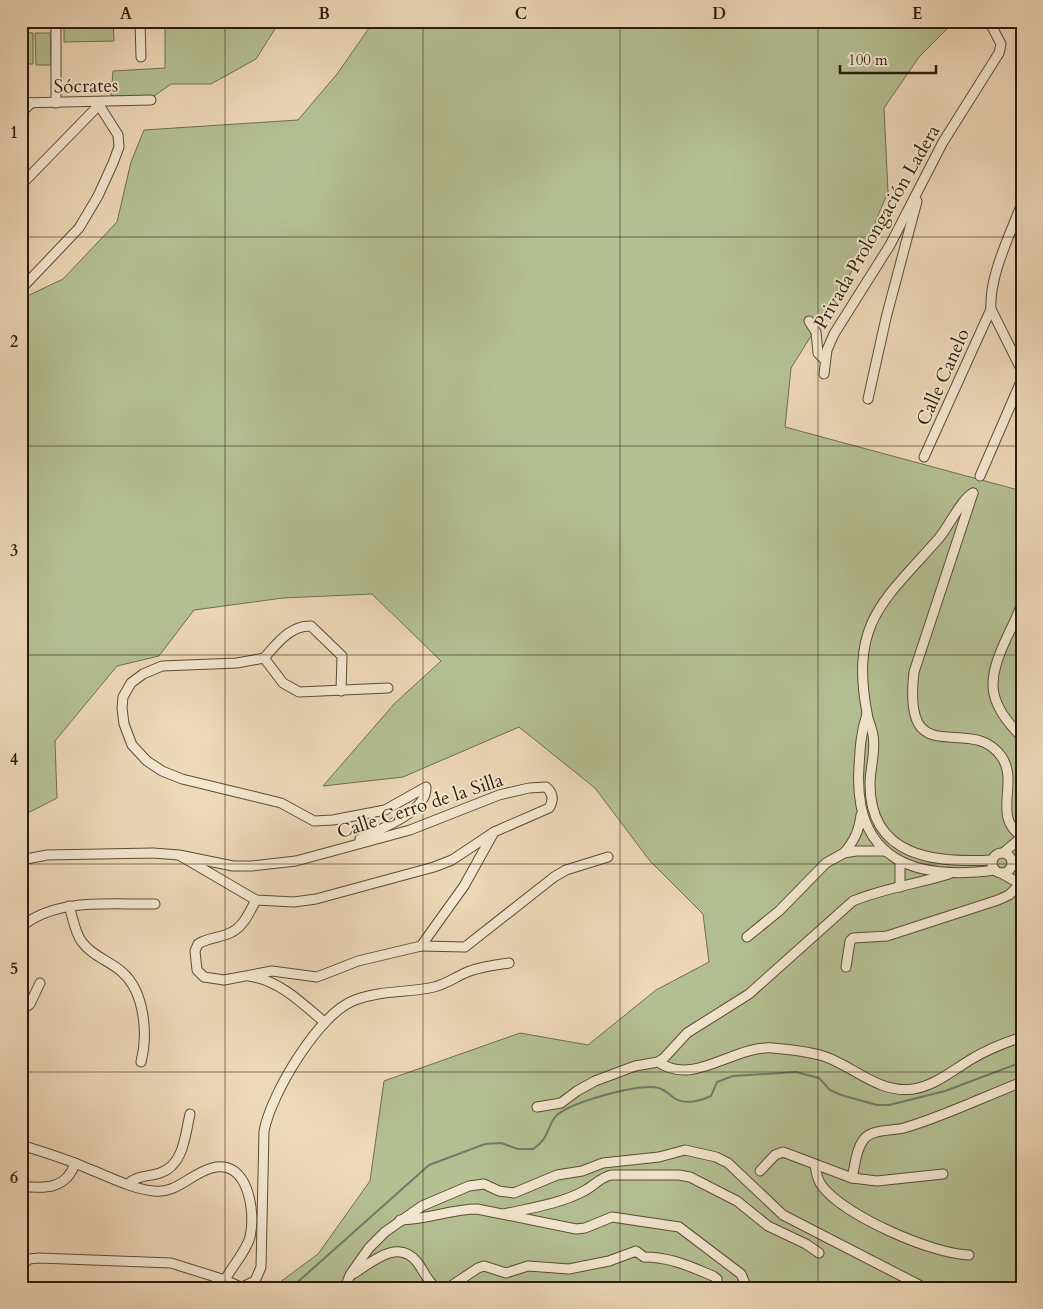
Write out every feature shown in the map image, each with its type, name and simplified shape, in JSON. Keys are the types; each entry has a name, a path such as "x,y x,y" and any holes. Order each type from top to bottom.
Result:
{"street":[{"path":"56,21 56,103"},
{"path":"140,21 141,58"},
{"name":"Privada Prolongación Ladera","path":"824,374 825,360 834,334 890,245 951,129 999,53 1000,44 989,21"},
{"name":"Sócrates","path":"21,103 99,104 151,100"},
{"path":"21,113 31,103"},
{"path":"21,185 99,104 118,135 117,154 98,196 79,228 23,285"},
{"path":"868,399 886,318 919,192"},
{"path":"1022,203 991,290 991,310 1022,371"},
{"name":"Calle Canelo","path":"924,457 991,310"},
{"path":"809,321 816,332 818,353 825,360"},
{"path":"980,476 1022,380"},
{"path":"992,860 945,861 921,857 905,849 890,838 876,819 871,802 870,783 873,735 867,714 863,668 866,638 874,615 889,592 940,536 973,493 914,672 911,698 912,710 915,720 928,732 938,736 983,743 994,748 1002,757 1007,766 1006,817 1014,831 1022,836 1006,854"},
{"path":"1022,602 995,670 993,688 996,704 1005,721 1022,737"},
{"path":"341,691 342,656 311,626 302,625 294,629 264,658 237,663 162,666 143,674 131,683 123,697 122,708 124,724 132,745 147,761 162,771 182,779 281,803 314,821 333,820 385,810 426,787 425,798 414,810 349,845"},
{"path":"264,658 290,689 299,692 388,688"},
{"path":"844,854 853,842 859,828 861,815 858,782 859,754 861,734 867,714"},
{"path":"859,754 873,755"},
{"path":"858,782 870,783"},
{"name":"Calle Cerro de la Silla","path":"21,860 46,854 153,853 179,855 233,866 252,866 296,860 410,830 499,795 540,786 550,790 552,802 549,808 494,832 452,860 434,868 316,899 294,902 256,900"},
{"path":"861,815 872,836 886,851 900,861 932,872 949,874 1010,869 1012,862 1006,854"},
{"path":"421,946 464,886 494,832"},
{"path":"747,937 779,911 826,863 844,854 869,850 886,851"},
{"path":"992,860 996,854 1006,854 1022,860"},
{"path":"179,855 256,900 240,927 231,933 208,938 198,944 195,951 197,970 204,976 224,980 272,971 317,977 358,961 421,946 465,947 554,877 566,870 608,857"},
{"path":"846,967 850,941 853,938 887,936 927,925 1008,895 1021,884 998,871 992,860"},
{"path":"900,861 900,887"},
{"path":"536,1107 561,1103 576,1091 602,1078 635,1066 658,1062 664,1058 687,1032 749,994 852,902 873,893 949,874"},
{"path":"21,926 33,916 44,911 69,906 155,904"},
{"path":"69,906 82,942 91,952 122,972 134,985 143,1014 144,1049 141,1062"},
{"path":"21,1266 29,1259 39,1258 159,1261 225,1280 242,1288 255,1281 261,1267 264,1131 267,1115 286,1078 324,1022 355,1000 383,992 434,987 450,982 465,972 510,962"},
{"path":"244,975 275,984 293,995 324,1022"},
{"path":"21,1011 30,1004 40,983"},
{"path":"658,1062 669,1070 689,1070 742,1052 770,1048 796,1051 825,1057 877,1083 900,1090 914,1089 936,1081 991,1049 1022,1037"},
{"path":"852,1178 861,1144 865,1137 872,1133 900,1129 926,1121 1022,1082"},
{"path":"128,1184 139,1176 161,1173 176,1162 183,1149 190,1114"},
{"path":"21,1145 155,1192 169,1190 211,1168 229,1167 237,1172 252,1206 251,1227 246,1247 225,1280"},
{"path":"345,1288 350,1275 369,1248 400,1220 422,1206 469,1186 484,1184 499,1191 514,1193 552,1176 582,1171 603,1163 643,1160 685,1150 695,1150 728,1163 783,1215 925,1288"},
{"path":"760,1171 775,1155 783,1152 852,1178 876,1181 943,1174"},
{"path":"21,1186 53,1186 60,1183 72,1172 75,1163"},
{"path":"815,1165 821,1186 840,1204 864,1218 942,1252 969,1255"},
{"path":"501,1214 575,1195 584,1191 602,1177 611,1175 679,1175 690,1177 737,1201 768,1226 806,1244 819,1253"},
{"path":"400,1220 420,1220 463,1209 478,1209 576,1229 584,1228 612,1217 679,1227 742,1274 746,1288"},
{"path":"350,1275 376,1258 389,1252 401,1251 410,1254 436,1288"},
{"path":"448,1288 484,1266 506,1273 528,1266 569,1269 609,1261 636,1251 644,1258 657,1256 666,1258 713,1276 717,1279 716,1288"}],"green space":[{"path":"64,21 113,21 114,41 64,42"},
{"path":"165,21 280,21 256,59 211,84 171,84 154,96 111,96 113,71 165,68"},
{"path":"374,21 955,21 919,57 884,108 888,192 860,258 791,368 785,427 1022,491 1022,1288 272,1288 318,1254 370,1181 384,1081 520,1033 588,1045 656,990 709,962 703,914 650,861 595,788 519,727 403,777 323,786 395,703 441,661 372,594 283,598 194,610 159,656 117,666 55,741 57,798 24,815 21,824 21,299 63,279 117,222 131,162 144,130 298,120 337,74"},
{"path":"21,32 33,33 33,64 21,64"},
{"path":"35,33 50,33 51,65 36,65"}],"waterway":[{"path":"291,1288 429,1165 485,1144 501,1143 518,1149 533,1149 543,1140 557,1115 591,1099 622,1091 649,1087 659,1088 678,1100 692,1102 711,1096 717,1082 733,1076 796,1072 819,1078 830,1090 841,1095 877,1105 889,1105 945,1091 1022,1062"}]}
